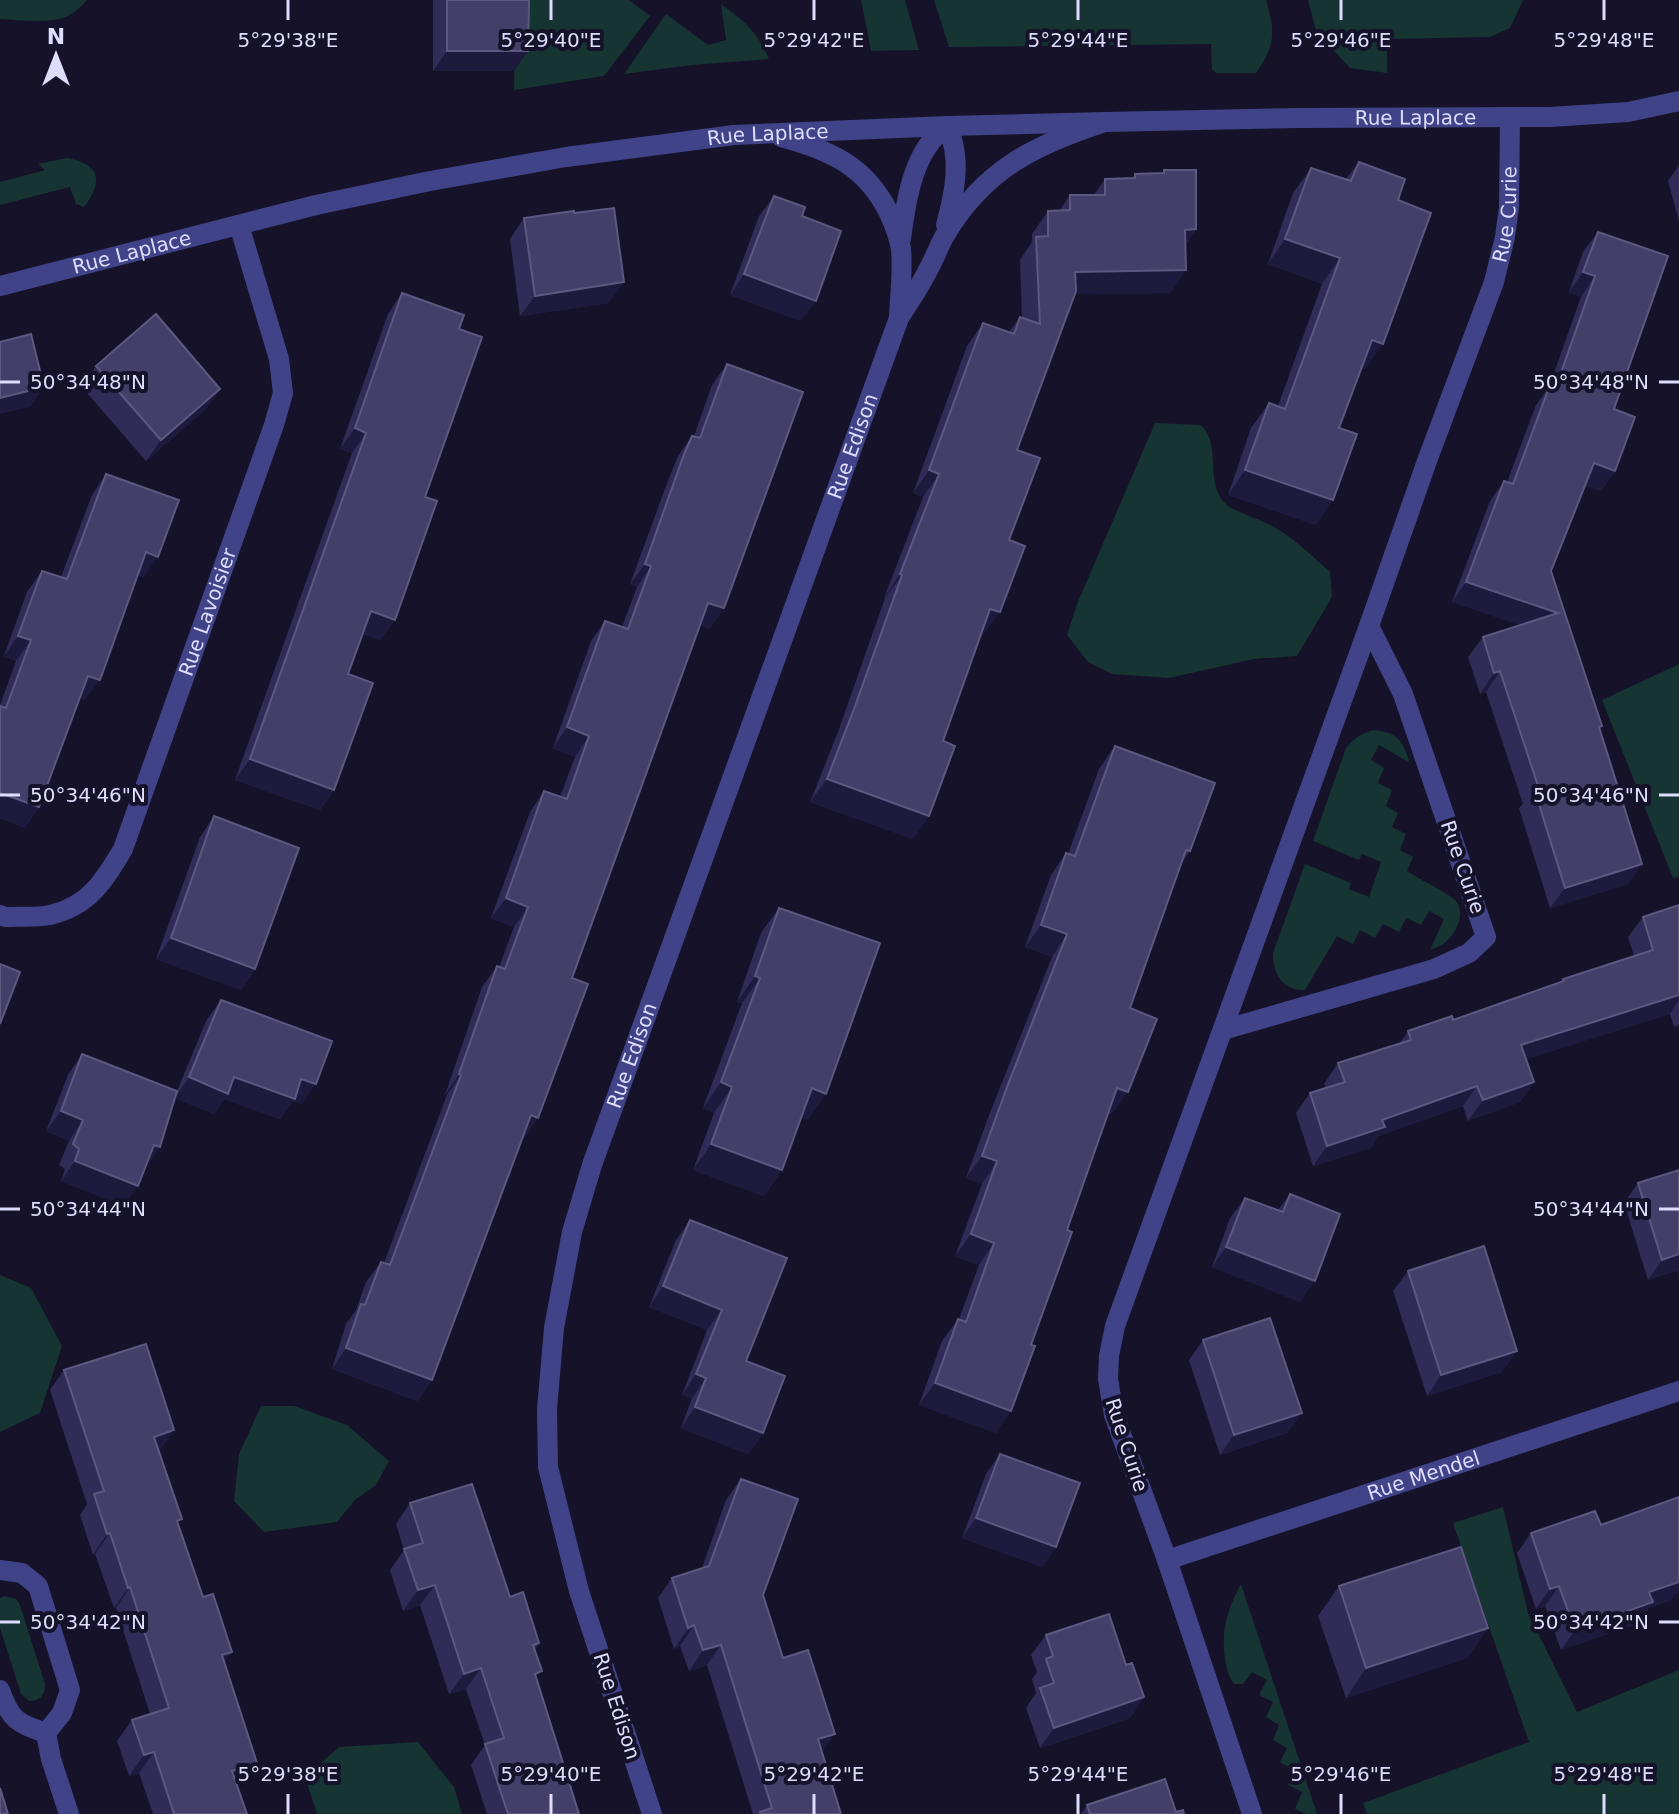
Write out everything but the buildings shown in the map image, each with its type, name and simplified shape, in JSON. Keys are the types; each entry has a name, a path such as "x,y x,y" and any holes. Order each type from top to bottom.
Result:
{"street":[{"name":"Rue Laplace","path":"0,286 316,205 419,183 566,157 734,135 1105,122 1550,117 1628,112 1679,101"},
{"name":"Rue Curie","path":"1252,1814 1167,1560 1114,1415 1108,1379 1109,1356 1115,1326 1494,282 1509,207 1510,117"},
{"name":"Rue Edison","path":"652,1814 579,1591 548,1467 547,1409 554,1328 572,1232 592,1165 899,318 942,240 959,213 982,186 1034,149 1105,122"},
{"path":"900,247 912,181 923,154 936,134 947,126 953,137 956,182 942,240"},
{"name":"Rue Edison","path":"764,133 818,149 845,162 866,178 894,224 900,247 899,318"},
{"name":"Rue Lavoisier","path":"0,915 48,915 77,905 104,881 123,849 274,425 283,393 282,376 239,225"},
{"name":"Rue Curie","path":"1223,1030 1434,969 1469,953 1486,937 1403,694 1369,626"},
{"name":"Rue Mendel","path":"1167,1560 1679,1391"},
{"path":"0,1570 22,1573 38,1586 70,1690 62,1713 46,1733 69,1814"},
{"path":"0,1690 6,1707 21,1725 46,1733"}],"green space":[{"path":"0,0 87,0 66,17 33,21 0,19"},
{"path":"521,0 629,0 650,16 604,76 514,90 515,6"},
{"path":"861,0 905,0 919,50 871,51"},
{"path":"934,0 1266,0 1272,38 1267,55 1256,73 1216,73 1212,70 1211,44 949,47"},
{"path":"1308,0 1523,0 1510,28 1490,37 1387,39 1387,73 1350,68 1316,31"},
{"path":"721,4 749,27 769,59 624,74 666,14 708,45 726,40"},
{"path":"67,158 86,165 95,175 94,189 84,207 76,204 70,187 0,205 0,182 45,170 38,164"},
{"path":"1155,423 1201,425 1211,444 1216,487 1227,505 1280,530 1330,572 1332,597 1297,656 1254,659 1169,678 1112,674 1088,662 1067,635 1077,604"},
{"path":"1679,664 1679,877 1673,878 1602,700"},
{"path":"1373,730 1394,735 1410,763 1379,745 1371,760 1384,768 1378,783 1392,790 1386,806 1398,813 1392,827 1406,834 1400,850 1413,857 1407,871 1456,901 1460,919 1446,941 1430,950 1444,919 1429,911 1421,925 1406,918 1399,932 1383,924 1375,938 1360,930 1353,944 1337,936 1305,990 1291,988 1277,974 1273,953 1305,864 1351,883 1349,889 1369,897 1381,862 1362,854 1359,860 1313,841 1346,748 1358,737"},
{"path":"0,1275 31,1288 62,1346 40,1413 0,1432"},
{"path":"261,1406 294,1406 347,1425 389,1461 376,1485 355,1500 337,1522 264,1532 234,1501 239,1454"},
{"path":"1503,1507 1528,1613 1577,1712 1679,1670 1679,1814 1367,1814 1363,1803 1529,1742 1453,1523"},
{"path":"1241,1584 1317,1814 1306,1814 1295,1809 1302,1792 1288,1785 1294,1770 1280,1762 1287,1748 1273,1740 1279,1725 1266,1717 1273,1702 1259,1695 1267,1680 1252,1672 1243,1684 1234,1684 1228,1672 1225,1627"},
{"path":"0,1598 16,1599 20,1605 45,1684 43,1695 36,1700 29,1701 21,1694 0,1628"},
{"path":"418,1742 454,1787 462,1814 317,1814 305,1777 339,1747"}]}
